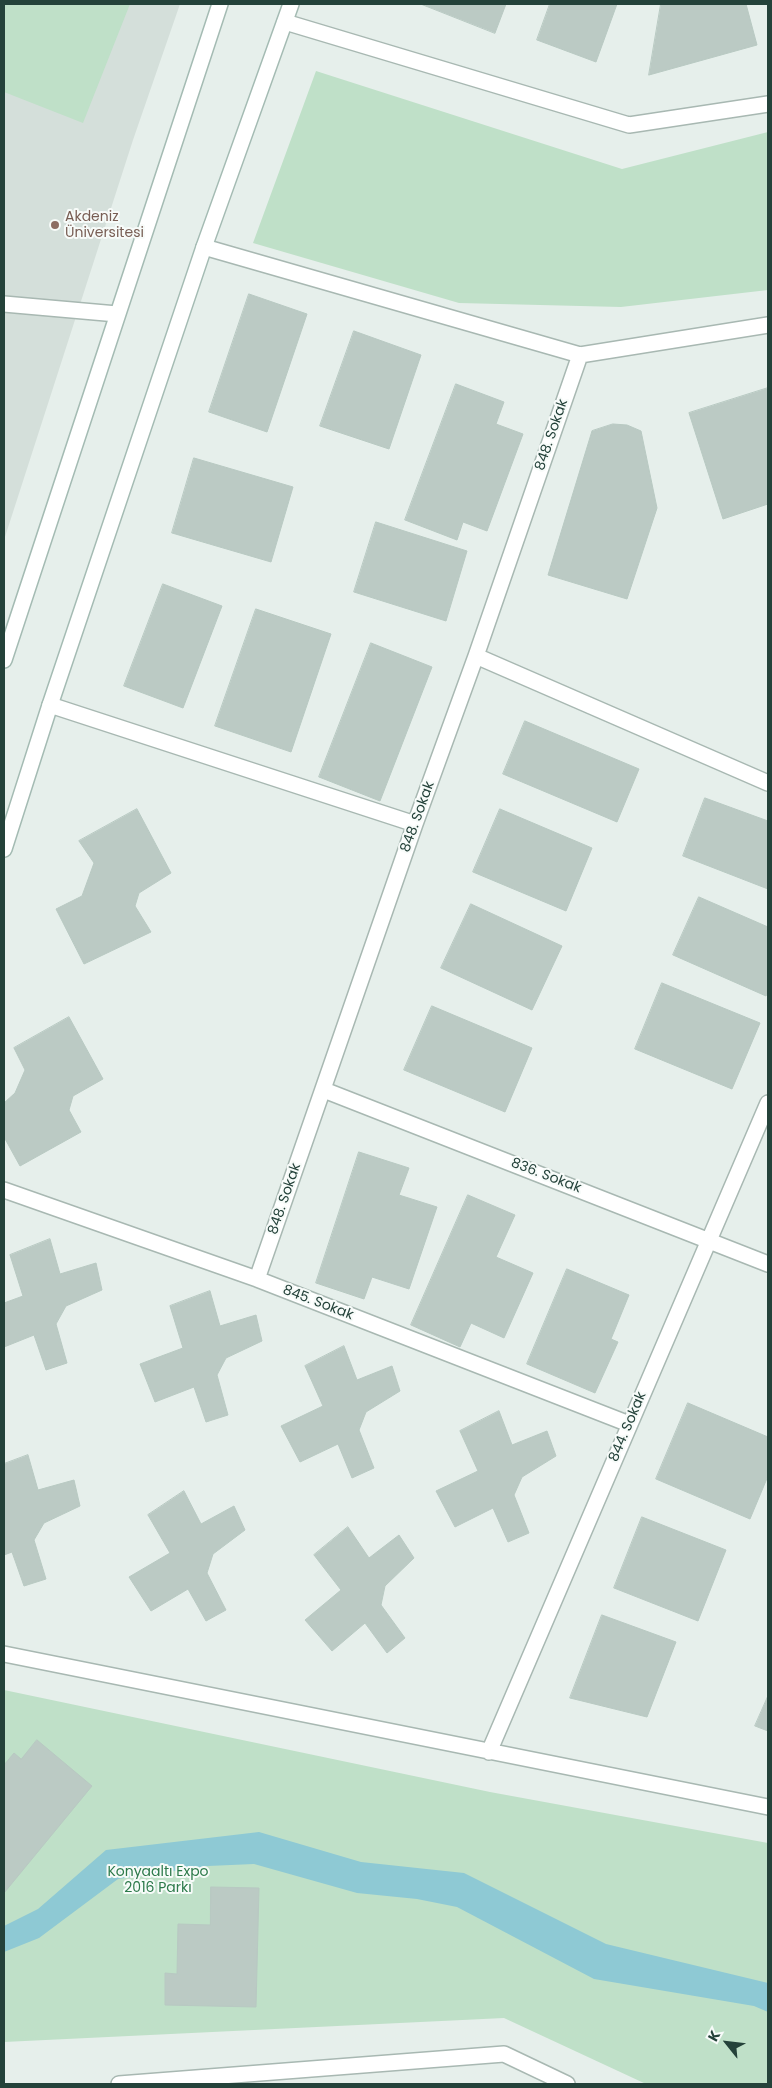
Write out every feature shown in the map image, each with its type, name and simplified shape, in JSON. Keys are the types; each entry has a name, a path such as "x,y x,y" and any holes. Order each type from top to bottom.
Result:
{"street":[{"path":"4,660 220,4"},
{"path":"4,849 50,705 204,247 290,4"},
{"path":"285,22 629,126 768,104"},
{"path":"204,247 580,354 768,325"},
{"path":"4,304 117,314"},
{"name":"848. Sokak","path":"257,1279 580,354"},
{"path":"476,656 768,783"},
{"path":"50,705 415,824"},
{"name":"836. Sokak","path":"324,1090 768,1264"},
{"name":"844. Sokak","path":"489,1752 768,1102"},
{"name":"845. Sokak","path":"4,1190 257,1279 629,1424"},
{"path":"4,1654 768,1807"},
{"path":"119,2084 210,2081 504,2054 567,2084"}],"shaded area":[{"name":"Akdeniz Üniversitesi","path":"4,4 180,4 133,140 4,540"}],"green space":[{"path":"4,4 130,4 83,123 4,92"},
{"path":"316,71 622,169 768,132 768,290 621,307 459,303 253,243"},
{"name":"Konyaaltı Expo 2016 Parkı","path":"4,1690 490,1792 768,1843 768,2084 646,2084 504,2018 4,2042"}],"water":[{"path":"259,1832 361,1862 464,1873 606,1944 768,1983 768,2012 754,2006 594,1979 457,1907 417,1899 357,1893 254,1864 208,1866 118,1879 39,1938 4,1952 4,1926 38,1909 106,1850"}],"building":[{"path":"421,4 506,4 495,33"},
{"path":"550,4 617,4 596,62 537,40"},
{"path":"661,4 746,4 757,45 649,75"},
{"path":"249,294 307,314 267,432 209,412"},
{"path":"354,331 421,355 389,449 320,426"},
{"path":"456,384 504,402 496,424 523,434 487,531 463,522 457,540 405,520"},
{"path":"768,388 768,504 723,519 689,413"},
{"path":"613,424 627,425 641,431 657,508 627,599 548,575 592,431"},
{"path":"194,458 293,487 271,562 172,533"},
{"path":"376,522 467,551 446,621 354,592"},
{"path":"163,584 222,606 183,708 124,686"},
{"path":"256,609 331,634 291,752 215,726"},
{"path":"371,643 432,667 380,801 319,777"},
{"path":"525,721 639,769 617,822 503,774"},
{"path":"705,798 768,821 768,889 683,856"},
{"path":"137,809 171,873 139,893 135,906 151,932 84,964 56,909 82,896 94,863 79,841"},
{"path":"500,809 592,848 566,911 473,872"},
{"path":"699,897 768,927 768,992 766,996 673,955"},
{"path":"471,904 562,946 532,1010 441,968"},
{"path":"662,983 760,1023 732,1089 635,1049"},
{"path":"432,1006 532,1048 505,1112 404,1070"},
{"path":"69,1017 103,1079 73,1096 69,1110 81,1132 20,1166 4,1137 4,1103 15,1093 25,1070 14,1048"},
{"path":"359,1152 409,1168 399,1195 437,1207 409,1289 372,1277 364,1299 316,1283"},
{"path":"468,1195 515,1215 496,1257 533,1273 504,1338 471,1323 460,1347 411,1325"},
{"path":"50,1239 60,1274 96,1263 102,1290 66,1306 56,1324 67,1363 46,1370 34,1335 4,1347 4,1303 23,1296 10,1255"},
{"path":"567,1269 629,1295 611,1339 618,1342 595,1393 527,1364"},
{"path":"210,1291 220,1326 256,1315 262,1341 226,1358 217,1375 228,1415 206,1422 194,1387 155,1402 140,1364 183,1348 170,1306"},
{"path":"344,1346 357,1380 392,1366 400,1391 366,1412 359,1430 374,1468 352,1478 338,1444 300,1462 281,1426 323,1406 305,1366"},
{"path":"688,1403 768,1437 768,1476 750,1519 656,1479"},
{"path":"499,1411 512,1445 547,1431 556,1456 522,1477 514,1495 529,1533 508,1542 493,1508 455,1527 436,1491 478,1471 460,1431"},
{"path":"28,1455 38,1490 74,1480 80,1506 44,1523 34,1540 46,1579 24,1586 12,1552 4,1555 4,1464"},
{"path":"184,1491 201,1524 234,1506 245,1530 213,1554 207,1573 226,1610 206,1621 188,1589 151,1611 129,1577 170,1553 148,1515"},
{"path":"642,1517 726,1550 698,1621 614,1588"},
{"path":"348,1527 369,1558 399,1535 414,1558 385,1586 381,1605 405,1638 387,1653 365,1623 332,1651 305,1620 341,1590 314,1555"},
{"path":"602,1615 676,1642 647,1717 570,1698"},
{"path":"768,1696 768,1731 755,1726"},
{"path":"37,1740 92,1786 4,1893 4,1765 14,1753 21,1759"},
{"path":"211,1887 259,1888 256,2007 165,2005 165,1973 177,1974 178,1924 210,1925"}],"place":[{"name":"Akdeniz Üniversitesi","path":"55,225"}]}
